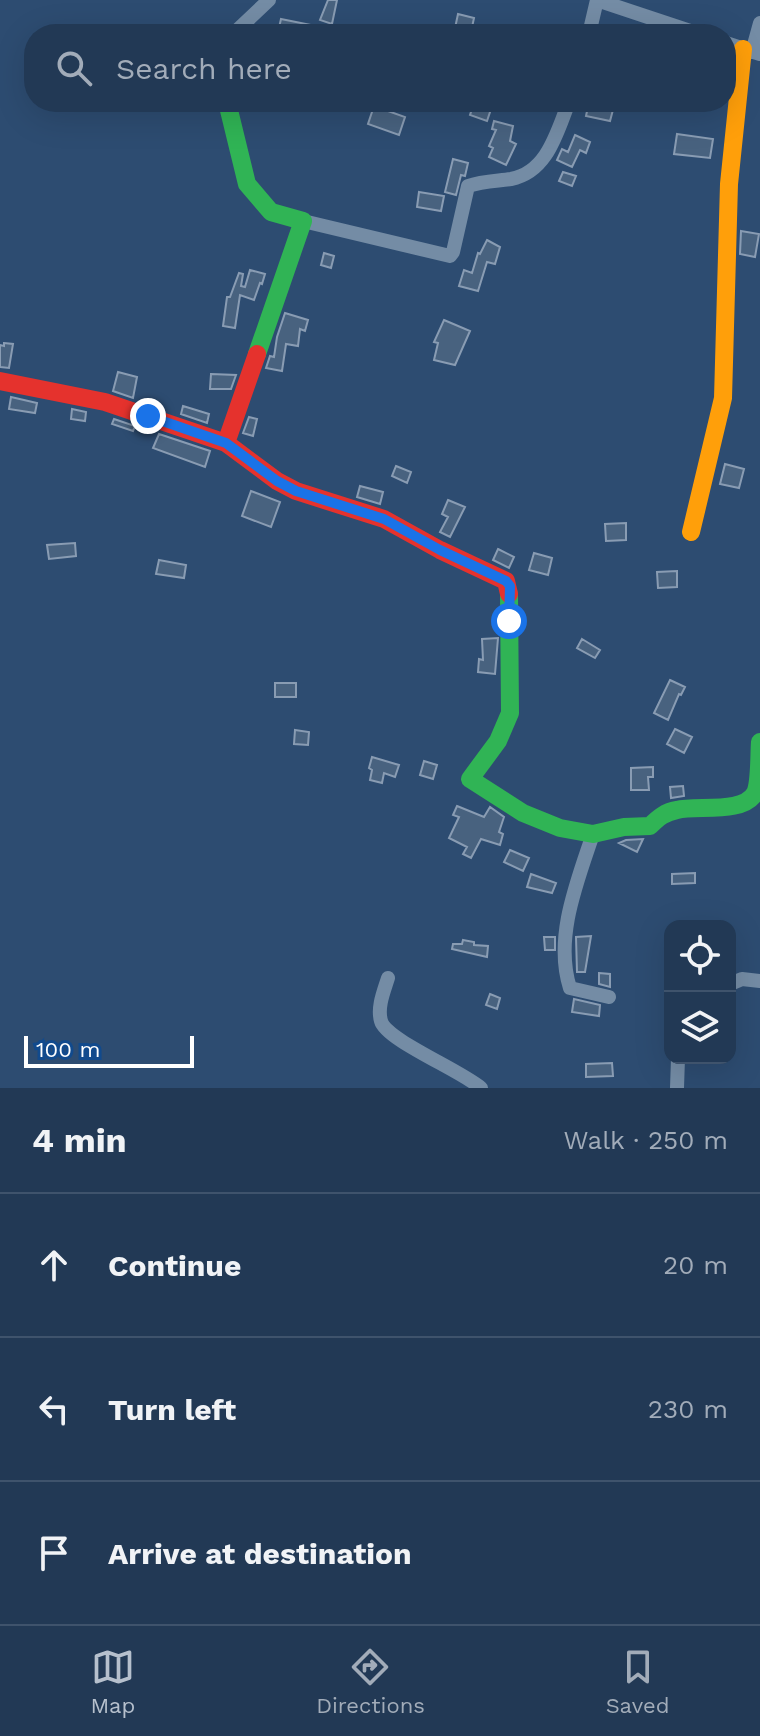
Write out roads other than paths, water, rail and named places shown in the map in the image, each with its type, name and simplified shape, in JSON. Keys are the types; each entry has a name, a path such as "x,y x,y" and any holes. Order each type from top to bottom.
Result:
{"street":[{"path":"244,24 269,0"},
{"path":"591,24 597,0 669,24"},
{"path":"691,532 723,398 729,184 745,49 760,23"},
{"path":"229,112 247,184 271,212 450,256 468,186 514,178 533,170 548,153 565,112"},
{"path":"226,443 303,221"},
{"path":"0,381 105,402 226,443 277,481 296,491 384,519 506,581 510,586 511,605 510,713 507,728 495,750 470,779 523,813 560,828 593,834 624,827 650,826 657,815 677,808 746,803 756,792 760,742"},
{"path":"593,834 570,909 565,939 565,972 570,988 609,997"},
{"path":"388,978 380,1006 384,1027 397,1040 463,1074 481,1088"},
{"path":"736,982 760,981"},
{"path":"677,1088 678,1064"}]}
